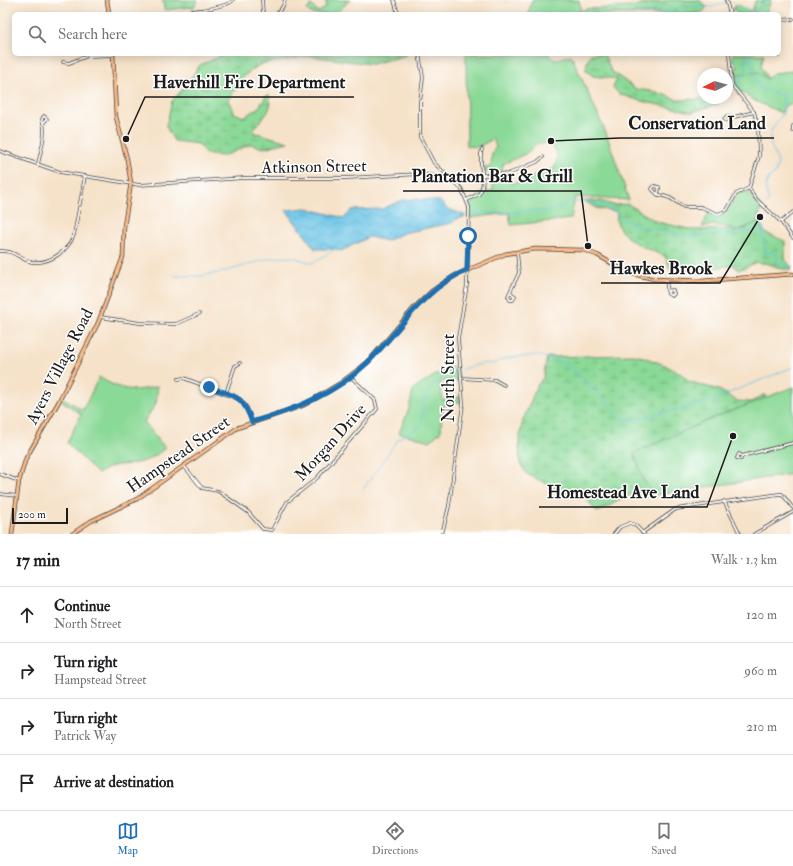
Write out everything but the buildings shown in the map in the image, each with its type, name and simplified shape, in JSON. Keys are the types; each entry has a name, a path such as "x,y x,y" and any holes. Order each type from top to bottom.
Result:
{"main road":[{"path":"106,0 109,12"},
{"name":"Ayers Village Road","path":"12,534 19,481 28,452 58,403 100,317 123,256 124,226 131,183 127,159 116,117 113,56"},
{"name":"Hampstead Street","path":"72,534 91,521 131,503 237,428 304,405 350,376 368,362 414,308 445,281 505,254 517,251 548,248 583,250 598,256 629,273 646,278 666,280 702,281 793,274"}],"street":[{"path":"262,0 263,12"},
{"path":"278,12 285,0"},
{"path":"394,0 397,12"},
{"path":"726,0 729,12"},
{"path":"175,12 214,7 232,1"},
{"path":"781,20 793,19"},
{"path":"63,62 69,63 87,56"},
{"name":"North Street","path":"419,56 423,77 420,99 420,137 434,163 449,179 460,186 467,200 469,209 467,285 458,338 462,410 445,527 442,534"},
{"path":"729,56 732,86 754,112 757,124 759,150 749,188"},
{"path":"730,118 754,112"},
{"path":"38,164 44,136 44,122"},
{"path":"793,126 793,131"},
{"path":"467,200 475,197 481,192 482,175 480,155 482,149"},
{"name":"Atkinson Street","path":"0,151 60,172 139,185 244,178 372,177 420,174 449,179"},
{"path":"482,175 508,174 537,162 543,157"},
{"path":"0,251 13,252 32,262 51,258 64,251 71,243 74,235 85,176"},
{"path":"658,195 659,188 654,186 652,190 658,195 670,198 684,207 701,207 718,214 727,210 736,194 749,188"},
{"path":"749,188 760,203 781,222 793,238"},
{"path":"781,222 793,212"},
{"path":"510,292 519,273 517,251"},
{"path":"666,280 667,291"},
{"path":"100,317 140,323 176,324 199,314"},
{"path":"226,393 235,366 240,363"},
{"name":"Morgan Drive","path":"184,466 202,488 218,491 248,512 263,529 268,531 272,530 285,504 317,478 377,409 375,400 350,376"},
{"path":"178,379 184,378 241,400 247,408 252,422"},
{"path":"461,378 496,380 504,385"},
{"path":"742,456 793,444"},
{"path":"0,474 19,481"},
{"path":"0,494 17,496"},
{"path":"614,534 626,524 632,523 643,533 676,509 724,501 781,494 793,508"},
{"path":"724,501 740,534"},
{"path":"754,534 793,512"}],"green space":[{"path":"163,0 198,0 194,7 164,10"},
{"path":"326,0 350,0 338,12 319,12 326,7"},
{"path":"532,0 579,0 581,9 577,12 529,12"},
{"path":"669,0 699,0 707,7 703,12 579,12 586,9 631,7"},
{"path":"759,0 762,3 763,0 771,0 767,12 752,12 755,1"},
{"path":"311,5 319,12 310,12 307,10"},
{"path":"738,5 752,12 736,12 733,10 734,7"},
{"path":"221,56 310,56 261,64 245,75 228,100 234,113 244,117 259,107 266,96 269,95 270,107 253,132 288,142 263,148 251,144 224,156 206,154 199,144 174,141 166,126 172,101 200,65"},
{"path":"310,56 403,56 371,64"},
{"path":"466,56 551,56 554,60 571,56 606,133 629,200 575,197 571,219 511,225 509,213 470,218 470,201 479,196 483,191 493,191 493,176 509,176 512,184 554,169 557,161 557,154 551,145 547,143 538,144 525,154 503,164 502,172 483,172 483,168 491,167 492,154 496,147 493,139 478,147 467,146"},
{"path":"590,56 605,56 611,71 636,89 657,92 678,100 697,99 697,104 718,104 692,112 641,101 619,94 613,87 617,79 593,76 586,70 587,62"},
{"path":"732,56 764,56 761,67 769,81 756,100 753,100 736,89 734,86 733,77 737,65 733,61"},
{"path":"793,71 793,103 785,106 781,113 745,95 739,89 733,78 733,76 758,72 767,79 773,73"},
{"path":"748,191 762,207 756,223 734,232 733,228 714,225 702,227 709,212 715,215 724,214 737,194"},
{"path":"584,201 601,201 613,205 628,204 657,222 693,230 744,229 759,219 765,233 785,241 785,259 792,269 781,269 767,263 756,262 738,270 734,265 701,270 699,273 670,268 665,256 645,248 625,235 617,223 617,212 596,208"},
{"path":"633,355 665,365 681,374 690,382 719,390 737,401 751,402 765,394 764,401 665,488 632,494 597,512 585,497 561,496 557,489 527,474 520,464 519,442 523,420 537,386 543,378 547,357"},
{"path":"457,366 459,380 440,382 443,401 449,398 461,397 461,402 451,402 442,407 441,431 430,441 399,433 409,409 413,390 443,370"},
{"path":"99,377 113,385 127,389 134,390 158,386 156,403 144,422 165,448 157,455 144,461 109,467 98,474 67,443 81,414 62,401 63,398 83,410"},
{"path":"793,387 793,474 653,495 643,479 634,453 711,419"}],"water":[{"path":"415,199 440,201 448,209 465,215 465,217 456,219 452,223 403,233 386,241 369,237 341,251 336,249 315,249 286,210 306,208 344,218 352,210 382,209 403,200"}],"waterway":[{"path":"754,12 762,6 765,0"},
{"path":"650,12 694,6 712,7 725,3"},
{"path":"733,3 754,12"},
{"path":"750,56 752,68 761,89 784,95 783,114 773,127 770,135 771,145 778,162 775,174 769,177 765,187 769,201 765,205"},
{"path":"735,86 746,71 746,57 750,56"},
{"path":"471,214 554,210 567,203 584,201 609,207 617,212 621,218 634,225 687,236 763,230"},
{"path":"762,208 760,217 766,253 777,253 778,265 793,266"},
{"path":"175,276 201,276 227,271 270,258 293,257 312,263 337,248"},
{"path":"462,369 485,363 493,364 507,358 537,355 566,363 626,421 702,404 793,367"},
{"path":"362,491 398,439 422,425 423,406 434,383 441,377 458,370"}],"place":[{"name":"Haverhill Fire Department","path":"126,139"},
{"name":"Conservation Land","path":"551,141"},
{"name":"Hawkes Brook","path":"760,217"},
{"name":"Plantation Bar & Grill","path":"588,246"},
{"name":"Homestead Ave Land","path":"733,436"}],"route":[{"path":"209,387 238,397 245,404 252,422 281,414 314,400 366,364 414,308 433,290 445,281 467,270 468,236"}]}
